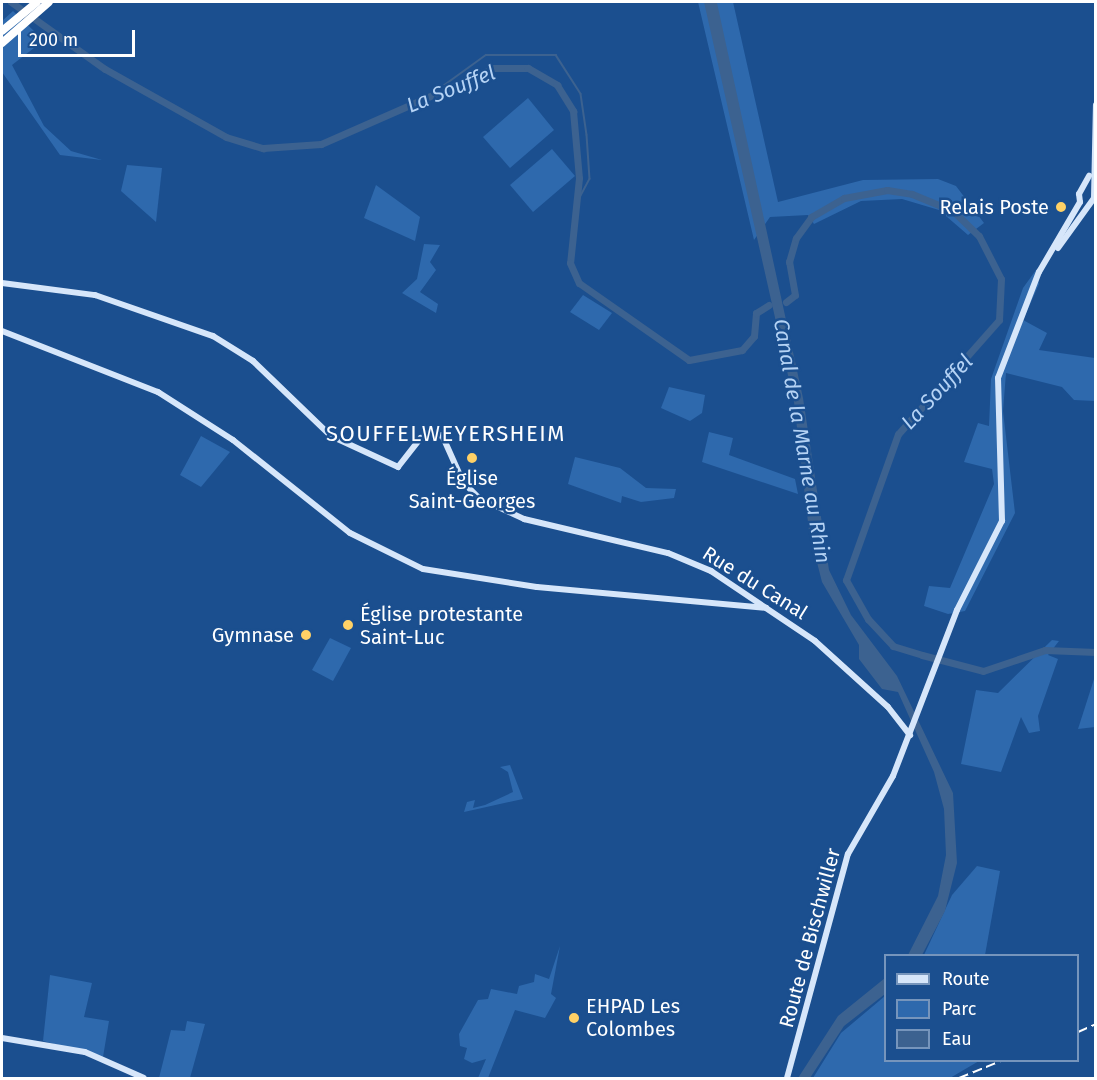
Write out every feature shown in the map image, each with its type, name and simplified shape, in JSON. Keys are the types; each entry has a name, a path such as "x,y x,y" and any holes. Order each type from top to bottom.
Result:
{"highway":[{"path":"2,44 17,24 41,3"},
{"path":"2,31 17,24"}],"street":[{"path":"1088,190 1078,194 1083,203 1093,200 1088,190 1092,167 1095,105"},
{"name":"Route de Bischwiller","path":"787,1078 844,863 910,735 940,656 1004,517 996,391 1033,287 1083,203"},
{"name":"Rue du Canal","path":"2,283 95,295 207,333 253,361 290,401 320,423 331,436 402,467 408,448 421,438 442,435 463,482 479,498 557,529 683,558 766,608 815,641 888,707 910,735"},
{"path":"2,331 152,389 241,446 373,548 456,578 766,608"},
{"path":"2,1038 84,1052 144,1078"}],"green space":[{"path":"698,2 733,2 778,202 863,180 938,179 956,186 984,223 968,235 939,210 902,199 861,201 814,224 808,215 770,217 754,240"},
{"path":"13,11 34,31 34,48 12,65 44,126 71,151 102,160 60,155 2,72 2,21"},
{"path":"528,98 554,130 510,168 483,137"},
{"path":"552,149 575,176 533,212 510,185"},
{"path":"127,165 162,168 156,222 121,191"},
{"path":"376,185 420,217 415,241 364,218"},
{"path":"424,244 440,245 430,262 436,270 420,292 438,304 436,313 402,293 417,279"},
{"path":"1036,270 1039,284 1023,320 1047,333 1039,350 1095,358 1095,401 1074,400 1062,387 1006,373 1003,411 1015,513 965,611 948,614 924,606 929,586 950,588 994,484 992,469 964,462 978,423 989,426 991,379 1023,288"},
{"path":"583,295 612,313 599,330 570,312"},
{"path":"669,387 705,395 702,413 690,421 661,408"},
{"path":"709,432 733,438 729,455 795,479 798,494 702,462"},
{"path":"201,436 230,452 201,487 180,475"},
{"path":"575,457 620,468 646,488 676,489 674,498 641,502 622,496 621,503 568,484"},
{"path":"330,638 351,648 333,681 312,670"},
{"path":"1052,640 1059,641 1048,655 1058,659 1038,716 1040,731 1029,733 1021,717 1001,772 961,764 976,690 998,693"},
{"path":"1095,676 1095,727 1078,729"},
{"path":"510,765 523,799 464,812 467,802 475,800 473,808 513,792 508,772 500,767"},
{"path":"977,866 1000,871 985,954 924,954 952,895"},
{"path":"560,946 551,994 556,998 545,1018 515,1010 488,1078 478,1078 486,1059 472,1063 464,1059 467,1048 460,1046 459,1034 478,1000 488,999 491,989 517,994 519,986 534,982 535,974 549,979"},
{"path":"50,975 92,983 84,1017 109,1021 103,1057 43,1041"},
{"path":"884,997 884,1062 977,1062 950,1078 813,1078 841,1033"},
{"path":"187,1021 205,1024 190,1078 159,1078 171,1030 185,1031"}],"water":[{"name":"Canal de la Marne au Rhin","path":"704,2 717,3 803,398 829,570 851,615 897,676 953,793 957,863 945,911 923,954 909,954 938,896 946,855 944,809 934,772 898,692 882,689 859,659 859,645 822,582 809,531 794,402"},
{"path":"884,979 884,995 844,1026 810,1078 798,1078 838,1016"}],"waterway":[{"name":"La Souffel","path":"11,2 105,69 226,137 263,148 321,144 494,68 528,68 557,85 573,111 579,178 570,263 579,283 689,360 742,350 754,336 756,313 769,305"},
{"path":"425,99 486,55 556,55 581,94 587,135 590,179 576,205"},
{"name":"La Souffel","path":"786,302 795,295 789,262 796,238 811,217 844,198 887,190 912,194 953,211 979,236 1001,279 999,320 898,434 846,580 868,619 893,646 922,655 983,671 1045,650 1096,652"}],"railway":[{"path":"1079,1032 1096,1024"},
{"path":"959,1078 998,1062"}],"place":[{"name":"Relais Poste","path":"1061,207"},
{"name":"Église Saint-Georges","path":"472,458"},
{"name":"Église protestante Saint-Luc","path":"348,625"},
{"name":"Gymnase","path":"306,635"},
{"name":"EHPAD Les Colombes","path":"574,1018"}],"district":[{"name":"SOUFFELWEYERSHEIM","path":"446,434"}]}
